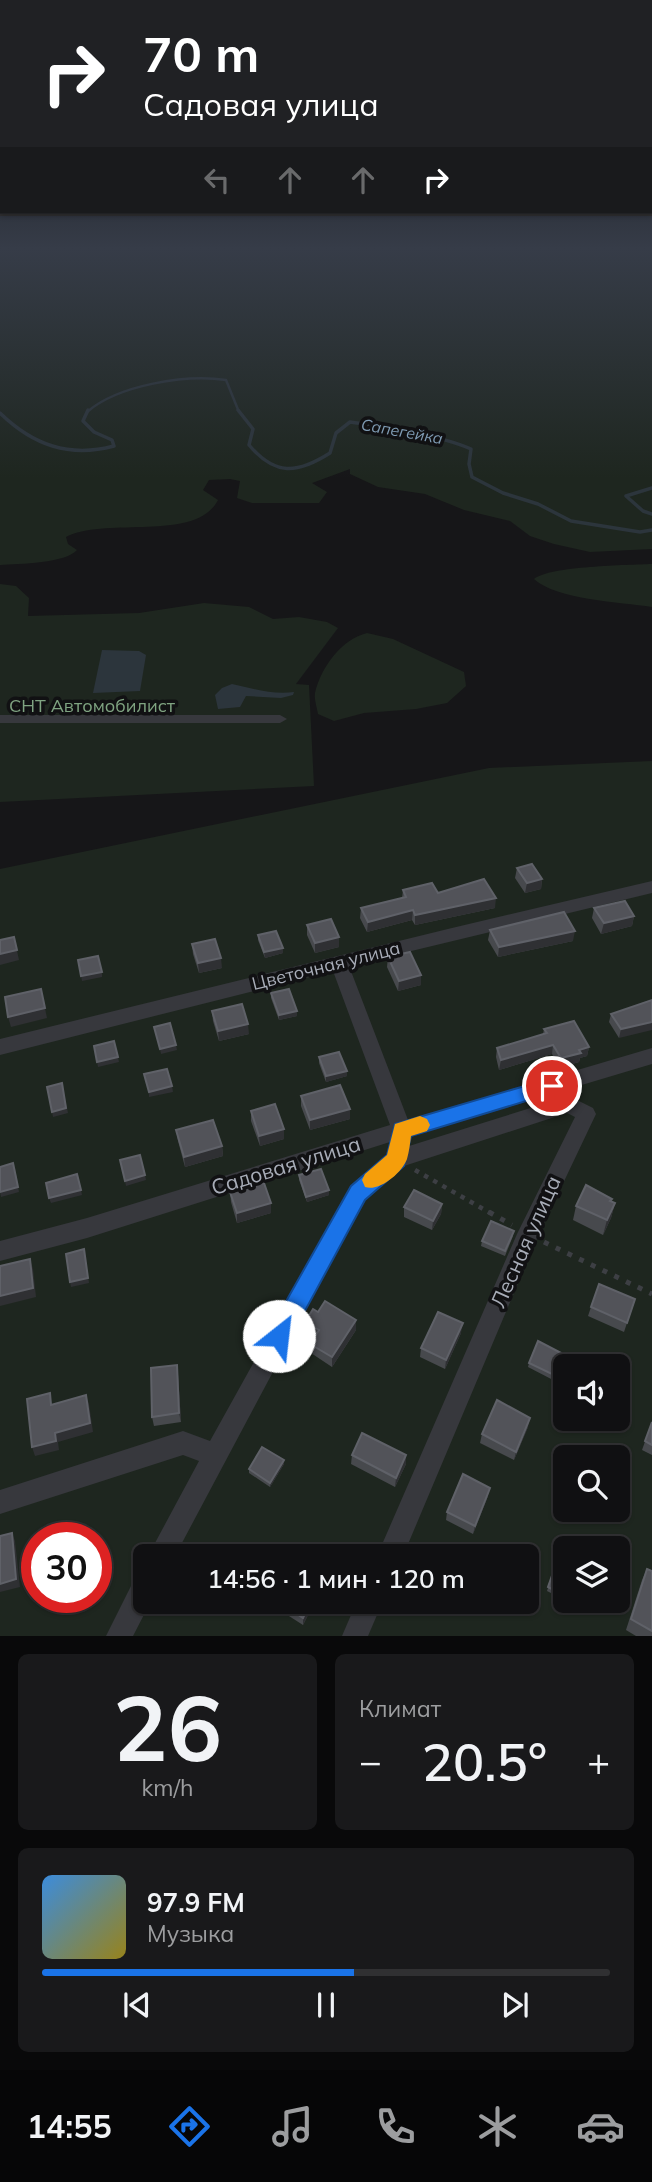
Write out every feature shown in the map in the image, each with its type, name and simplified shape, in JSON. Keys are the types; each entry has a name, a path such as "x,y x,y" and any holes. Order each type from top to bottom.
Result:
{"street":[{"path":"0,719 280,719"},
{"name":"Цветочная улица","path":"0,1047 652,887"},
{"path":"167,1544 358,1193 397,1159 402,1130 339,964"},
{"name":"Садовая улица","path":"0,1251 87,1228 652,1056"},
{"name":"Лесная улица","path":"395,1544 528,1234 586,1114 569,1104 397,1159"},
{"path":"0,1502 183,1443 214,1455"},
{"path":"119,1636 133,1609"},
{"path":"355,1636 364,1614"}],"path":[{"path":"397,1159 528,1234 652,1294"}],"green space":[{"path":"0,325 652,325 652,549 590,552 554,544 530,536 510,521 464,510 425,494 378,487 350,474 350,469 312,483 327,492 319,503 252,503 237,498 240,481 209,480 203,490 218,500 207,513 191,521 171,525 83,531 66,537 68,544 77,550 63,558 0,565"},
{"path":"652,564 652,607 573,596 544,586 534,579 556,571"},
{"name":"СНТ Автомобилист","path":"0,584 16,586 29,598 28,616 139,613 204,603 249,607 273,619 299,617 327,622 338,628 296,684 309,685 314,786 0,802"},
{"path":"367,633 393,639 464,672 466,686 447,703 416,709 364,713 334,721 318,714 315,693 327,664 349,641"},
{"path":"652,761 652,1636 0,1636 0,869 489,768"}],"shaded area":[{"path":"102,650 139,651 146,655 140,691 93,693"},
{"path":"232,684 270,692 294,692 293,695 281,698 246,696 240,707 218,709 215,695"}],"building":[{"path":"532,864 542,879 527,883 517,868"},
{"path":"484,879 496,898 415,915 413,910 368,922 361,908 406,897 403,890 432,883 438,893"},
{"path":"625,901 634,916 604,923 594,908"},
{"path":"564,912 575,931 499,947 490,930"},
{"path":"331,919 339,937 315,943 307,925"},
{"path":"276,931 283,948 264,952 258,935"},
{"path":"14,937 17,950 0,954 0,940"},
{"path":"215,939 221,958 198,963 192,944"},
{"path":"410,952 421,975 399,981 388,957"},
{"path":"98,956 102,972 81,976 78,960"},
{"path":"41,989 45,1008 8,1017 5,997"},
{"path":"289,989 297,1011 279,1015 271,993"},
{"path":"652,1000 652,1022 621,1029 611,1014"},
{"path":"242,1004 248,1024 218,1031 212,1011"},
{"path":"574,1021 589,1047 579,1050 581,1053 561,1058 553,1045 501,1060 497,1048 547,1033 544,1029"},
{"path":"170,1023 176,1045 160,1049 154,1027"},
{"path":"114,1041 118,1057 97,1062 94,1046"},
{"path":"339,1052 347,1071 326,1076 319,1057"},
{"path":"167,1069 172,1086 149,1092 144,1074"},
{"path":"62,1083 66,1108 52,1112 47,1087"},
{"path":"340,1085 350,1109 310,1120 301,1096"},
{"path":"275,1104 284,1129 259,1136 251,1111"},
{"path":"213,1120 222,1146 184,1157 176,1130"},
{"path":"140,1155 145,1175 125,1181 120,1160"},
{"path":"13,1163 18,1187 0,1192 0,1167"},
{"path":"321,1169 329,1190 306,1197 299,1175"},
{"path":"77,1174 81,1190 49,1198 46,1183"},
{"path":"264,1183 271,1203 237,1213 230,1192"},
{"path":"586,1185 615,1203 607,1220 576,1206"},
{"path":"414,1190 442,1204 433,1221 404,1207"},
{"path":"491,1221 514,1231 505,1251 482,1241"},
{"path":"84,1249 88,1278 70,1282 66,1254"},
{"path":"30,1259 33,1288 0,1296 0,1266"},
{"path":"599,1284 635,1299 627,1323 591,1307"},
{"path":"325,1301 356,1320 332,1357 310,1344 319,1330 305,1322 313,1309 318,1312"},
{"path":"438,1312 463,1323 446,1360 421,1348"},
{"path":"538,1341 563,1354 553,1354 553,1375 529,1363"},
{"path":"177,1365 179,1413 152,1417 151,1368"},
{"path":"50,1393 51,1405 86,1395 90,1423 55,1433 56,1441 32,1447 27,1399"},
{"path":"497,1400 530,1418 516,1452 482,1434"},
{"path":"652,1422 652,1445 645,1441"},
{"path":"362,1433 406,1455 396,1478 352,1455"},
{"path":"262,1447 284,1460 270,1483 249,1469"},
{"path":"463,1474 490,1488 475,1526 447,1512"},
{"path":"12,1533 16,1579 0,1584 0,1536"},
{"path":"647,1569 652,1571 652,1631 631,1619"},
{"path":"553,1573 553,1590 548,1587"}],"waterway":[{"name":"Сапегейка","path":"87,412 134,388 192,379 226,380 238,410"},
{"name":"Сапегейка","path":"238,410 253,429 249,445 277,467 297,468 330,453 336,433 350,422 378,426 428,436 471,449 469,464 472,477 503,493 538,504 571,521 640,532 652,530"},
{"name":"Сапегейка","path":"0,413 25,433 52,446 82,450 114,446 112,440 94,432 83,421 87,412"},
{"name":"Сапегейка","path":"652,488 626,496 643,511 652,514"}],"slow traffic":[{"path":"373,1180 397,1159 402,1130 420,1125"}],"route":[{"path":"279,1336 358,1193 397,1159 402,1130 552,1086"}]}
